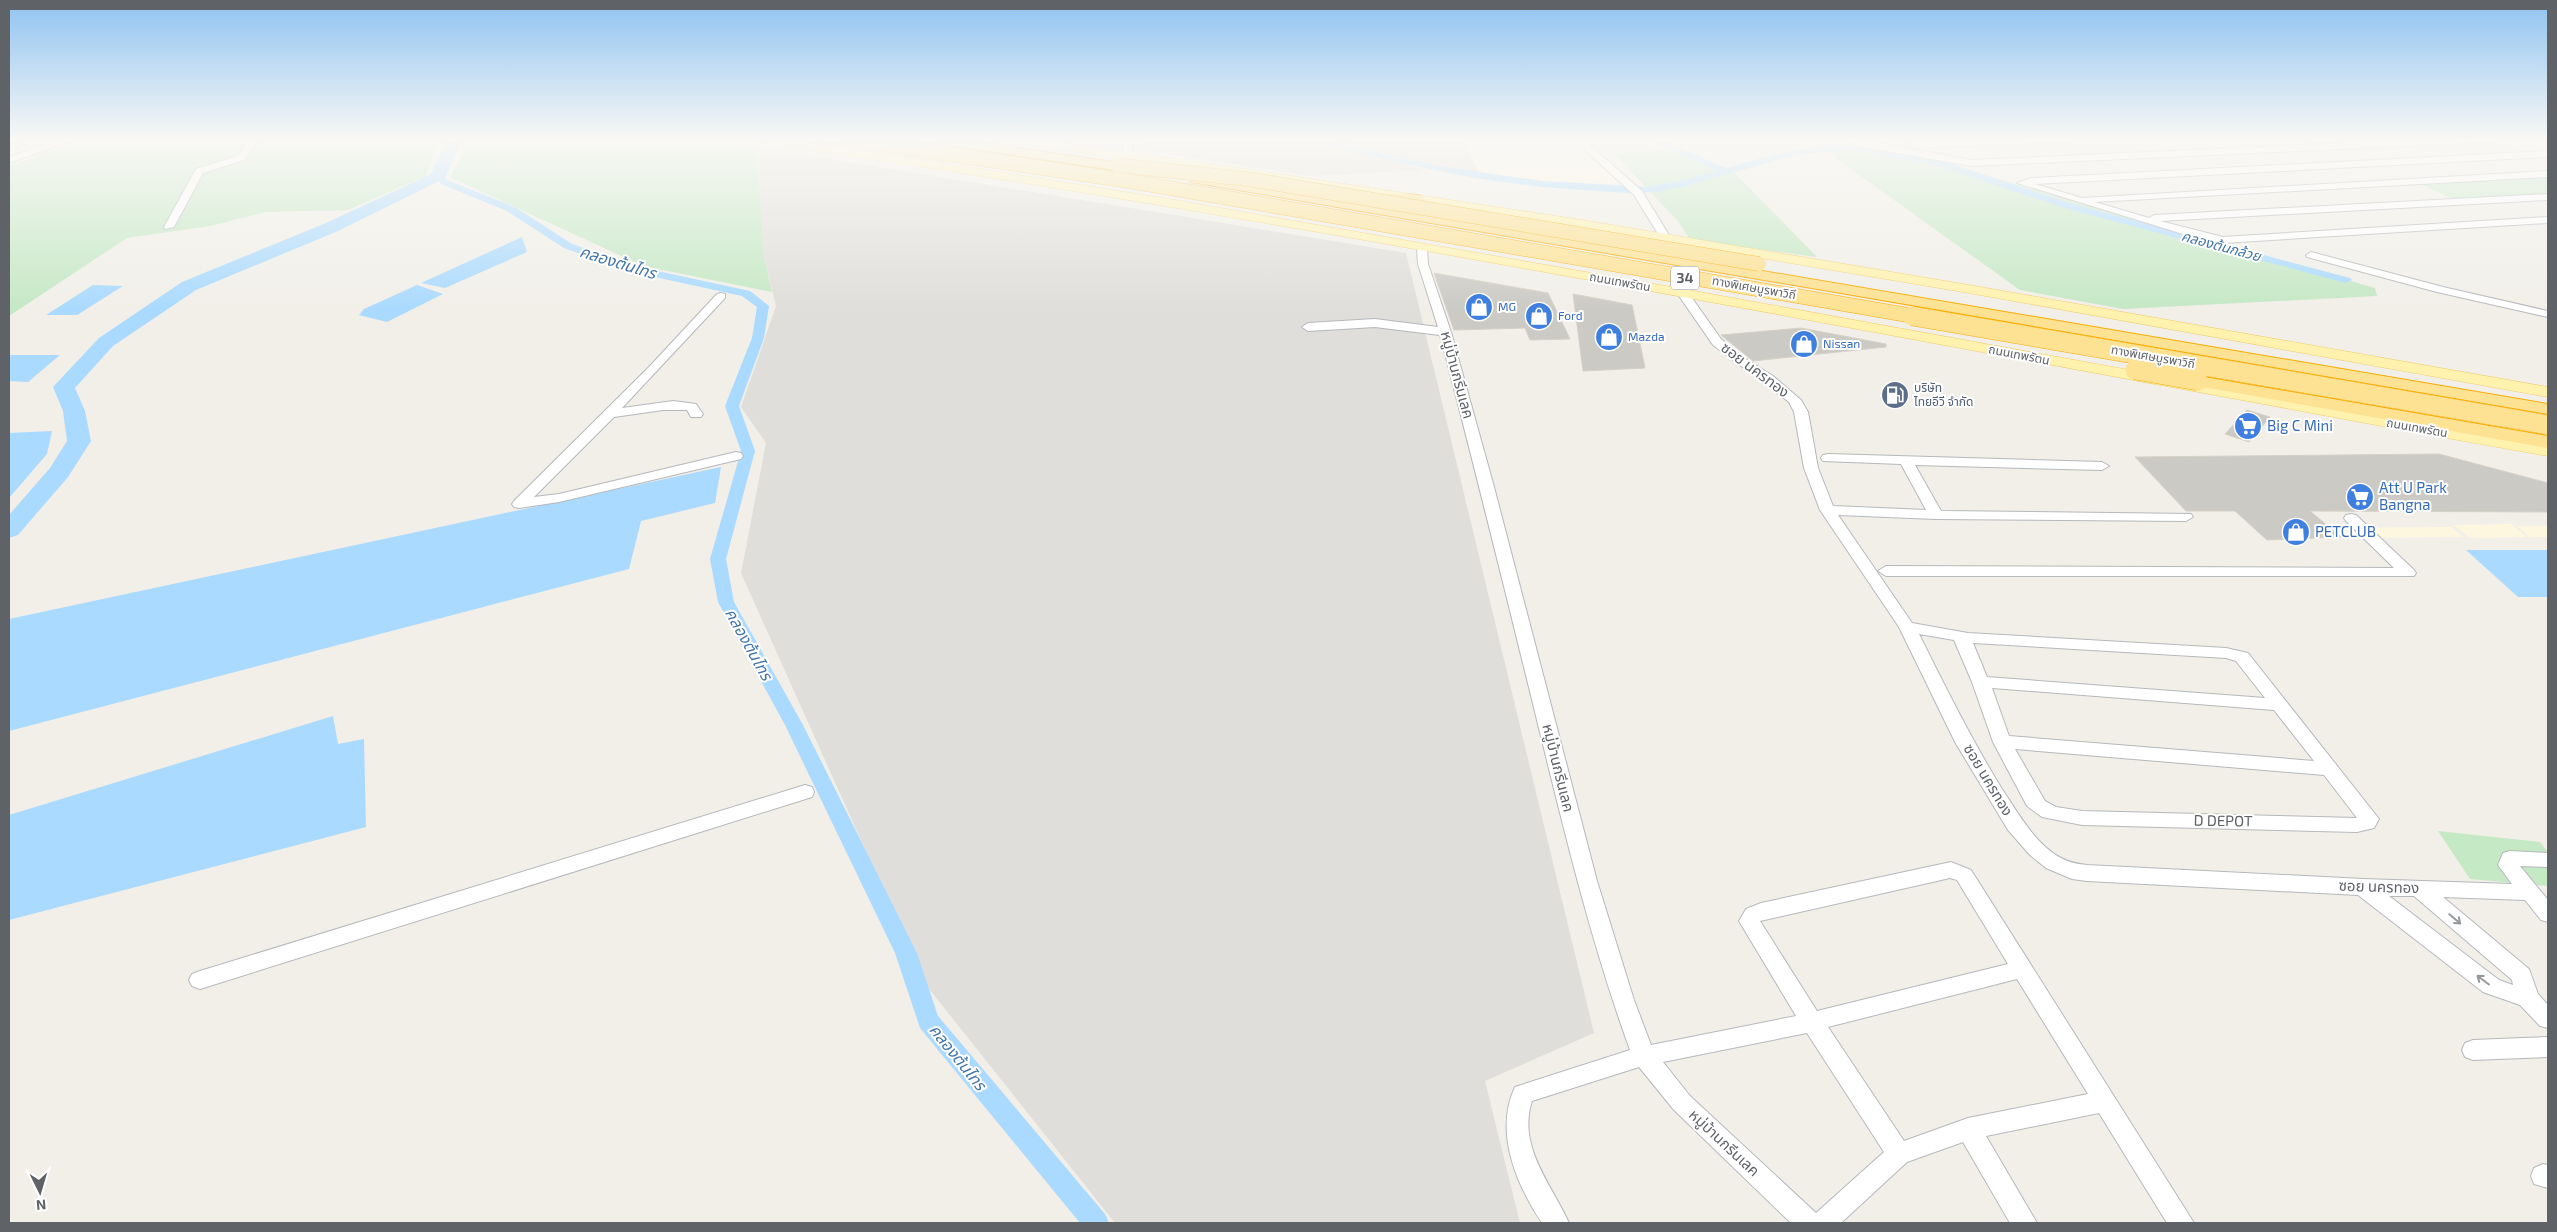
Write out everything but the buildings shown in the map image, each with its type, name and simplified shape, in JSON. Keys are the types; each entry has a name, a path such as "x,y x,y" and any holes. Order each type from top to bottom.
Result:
{"highway":[{"path":"1174,195 1220,206 2548,442"},
{"name":"ถนนเทพรัตน","path":"1203,195 2548,430"},
{"name":"ทางพิเศษบูรพาวิถี","path":"1221,195 2548,425"},
{"name":"ทางพิเศษบูรพาวิถี","path":"1253,195 1367,213 2548,414"},
{"name":"ถนนเทพรัตน","path":"1293,195 2548,409"},
{"path":"1345,195 1419,199"},
{"path":"1347,195 2548,399"},
{"path":"1741,298 1724,288 1721,283 1723,275 1733,269 1759,264"}],"main road":[{"name":"ถนนเทพรัตน","path":"1125,195 1422,249 1684,293 2548,451"},
{"name":"34","path":"1395,195 1884,275 2548,392"}],"street":[{"path":"169,226 185,195"},
{"path":"1638,195 1667,240"},
{"path":"2059,195 2223,240 2548,220"},
{"path":"2073,200 2155,195"},
{"path":"2306,195 2372,230"},
{"path":"2141,219 2548,197"},
{"name":"หมู่บ้านกรีนเลค","path":"1422,249 1423,264 1445,332 1490,496 1587,881 1623,1000 1644,1056 1682,1103 1809,1223"},
{"path":"2312,256 2441,290 2548,314"},
{"name":"ซอย นครทอง","path":"1684,293 1718,342 1737,360 1770,379 1794,400 1801,412 1811,468 1827,510 1907,627 1964,742 2015,825 2037,850 2054,863 2072,871 2363,887 2531,892"},
{"path":"721,296 611,413 519,504 559,498 736,456"},
{"path":"1308,327 1375,323 1445,332"},
{"path":"611,413 635,412 677,404 691,407 696,414"},
{"path":"1828,458 2102,466"},
{"path":"1906,461 1936,515"},
{"path":"1827,510 1936,515 2186,517"},
{"path":"1886,571 2408,573 2351,518"},
{"name":"D DEPOT","path":"1907,627 2001,641 2226,653 2242,657 2368,815 2367,823 2082,818 2047,812 2039,808 2024,786 2002,742 1981,682 1961,636"},
{"path":"1981,682 2281,706"},
{"path":"2002,742 2330,769"},
{"path":"1991,785 2024,786"},
{"path":"200,980 805,792"},
{"path":"2548,860 2510,858 2508,865 2548,914"},
{"path":"1899,1154 1812,1022 1749,921 1753,914 1780,906 1951,870 1964,875 2103,1102 2181,1223"},
{"path":"2363,887 2491,986 2528,999 2548,1020"},
{"path":"2418,888 2521,975 2528,999"},
{"path":"1556,1223 1545,1207 1527,1170 1518,1123 1518,1106 1521,1098 1531,1091 1644,1056 1812,1022 2021,969"},
{"path":"2474,1050 2548,1047"},
{"path":"1823,1223 1899,1154 1968,1129 2103,1102"},
{"path":"1968,1129 2024,1223"}],"shaded area":[{"path":"760,195 1054,195 1406,253 1594,1033 1485,1081 1520,1223 1115,1223 926,985 741,573 766,443 741,407 776,306 764,257"},
{"path":"2511,524 2527,537 2470,538 2454,525"},
{"path":"2517,526 2548,526 2548,537 2530,537"},
{"path":"2452,527 2463,537 2349,538 2339,528"}],"green space":[{"path":"9,195 381,195 348,210 266,212 210,226 127,238 9,316"},
{"path":"490,195 760,195 764,257 772,292 643,266"},
{"path":"1654,195 1757,195 1817,257 1690,240 1678,221"},
{"path":"1888,195 2055,195 2375,288 2377,296 2123,309 2020,290"},
{"path":"2445,195 2539,195 2455,200"},
{"path":"2438,831 2540,842 2548,852 2548,886 2470,879"}],"water":[{"path":"522,237 527,252 445,288 421,283"},
{"path":"93,285 123,286 77,315 46,315"},
{"path":"417,285 443,294 387,322 359,315 364,309"},
{"path":"10,355 60,355 28,382 9,381"},
{"path":"52,431 47,454 9,498 9,433"},
{"path":"721,467 715,503 641,521 629,569 9,731 9,619"},
{"path":"2466,550 2548,550 2548,597 2518,597"},
{"path":"333,716 338,744 364,739 366,827 9,920 9,815"}],"waterway":[{"path":"9,530 60,472 79,441 74,411 64,387 106,342 146,313 189,286 332,227 397,195"},
{"name":"คลองต้นไทร","path":"477,195 511,209 568,246 636,270 746,293 763,306 758,338 732,406 748,451 718,559 726,602 794,725 906,953 928,1021 1096,1223"},
{"name":"คลองต้นกล้วย","path":"2037,195 2065,205 2346,280"}],"place":[{"name":"MG","path":"1479,307"},
{"name":"Ford","path":"1539,316"},
{"name":"Mazda","path":"1609,337"},
{"name":"Nissan","path":"1804,344"},
{"name":"บริษัท ไทยอีวี จำกัด","path":"1895,395"},
{"name":"Big C Mini","path":"2248,426"},
{"name":"Att U Park Bangna","path":"2360,497"},
{"name":"PETCLUB","path":"2296,532"}]}
